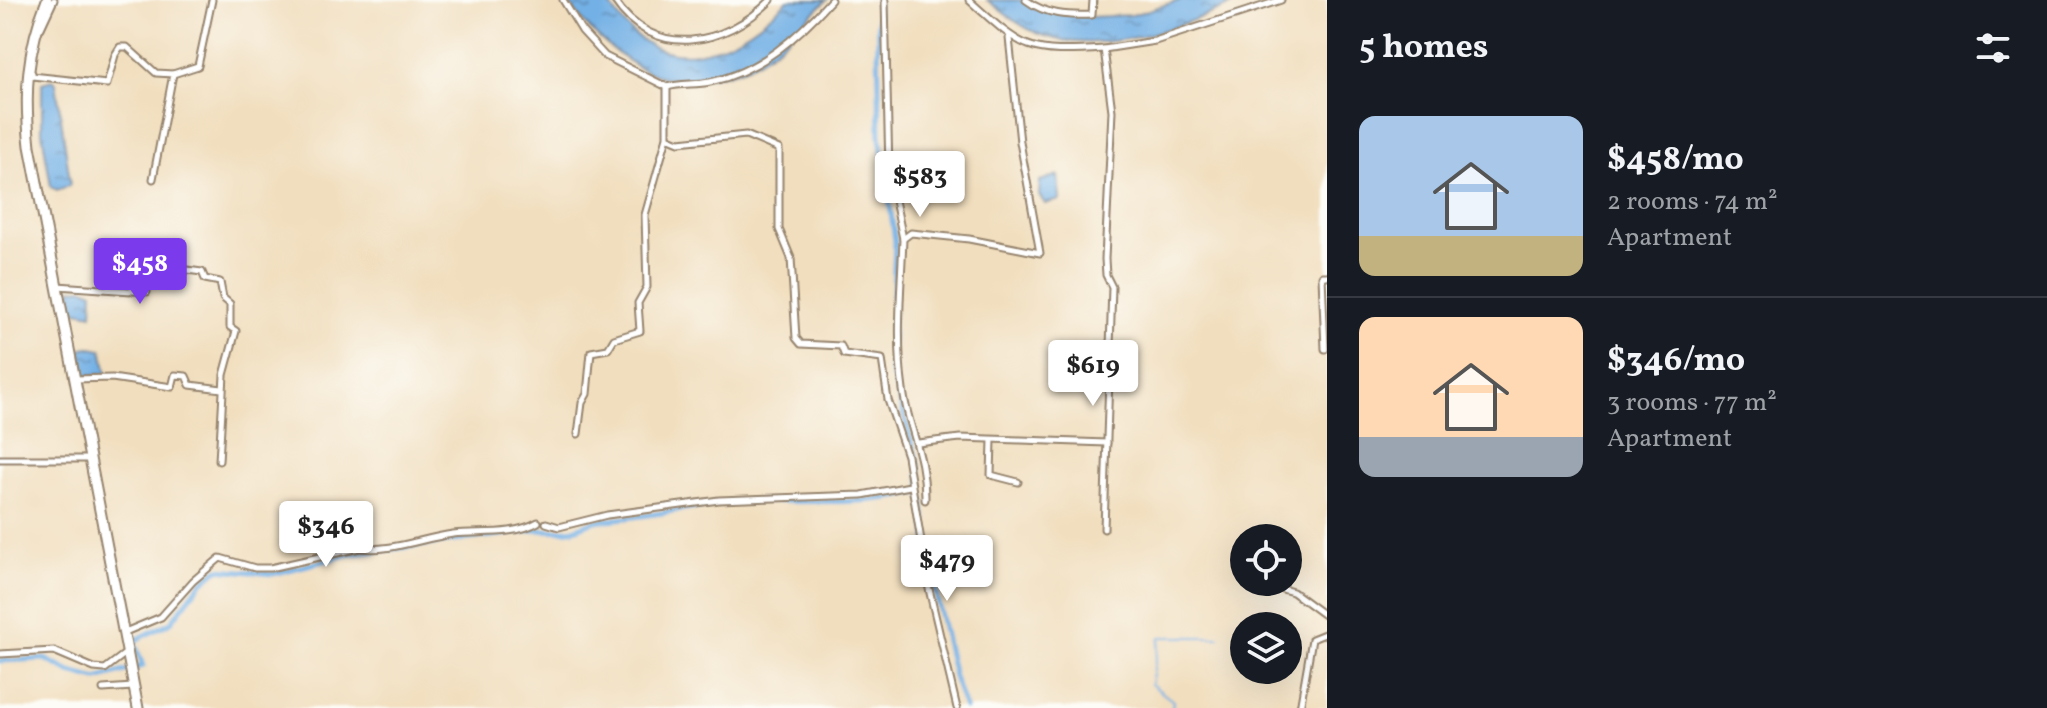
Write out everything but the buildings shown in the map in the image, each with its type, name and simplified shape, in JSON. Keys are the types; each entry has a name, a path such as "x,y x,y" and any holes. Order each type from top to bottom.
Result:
{"highway":[{"path":"47,0 30,49 25,83 33,167 138,708"}],"street":[{"path":"54,0 38,40 32,76 107,84 120,47 127,47 156,73 173,74 198,66 212,0"},
{"path":"563,0 582,31 605,56 667,87 708,83 751,69 779,50 831,0"},
{"path":"614,0 627,19 640,29 676,42 728,31 750,19 771,0"},
{"path":"885,0 889,171 903,239 900,319 903,390 918,443 925,500"},
{"path":"969,0 1009,37 1043,51 1104,49 1155,41 1281,0"},
{"path":"1026,0 1049,12 1076,16 1092,15 1093,0"},
{"path":"903,239 911,233 969,239 1040,253 1020,142 1009,37"},
{"path":"1104,49 1112,111 1105,259 1106,275 1112,287 1104,529"},
{"path":"153,179 173,74"},
{"path":"578,434 582,403 587,394 591,352 608,349 614,339 640,331 638,303 647,287 645,215 667,137 667,87"},
{"path":"667,137 679,142 746,135 779,149 779,229 791,258 797,341 841,346 844,354 882,359 888,400 907,456 929,589 957,708"},
{"path":"56,286 147,292 143,272 149,265 202,272 205,279 220,282 223,298 230,304 230,327 236,331 222,389 219,461"},
{"path":"1325,349 1322,276 1327,276"},
{"path":"74,379 112,378 172,387 175,375 186,376 190,385 222,389"},
{"path":"918,443 960,438 1107,443"},
{"path":"992,440 991,475 1018,482"},
{"path":"0,459 90,459"},
{"path":"124,632 161,617 212,561 220,558 255,568 270,568 360,548 375,550 453,534 507,530 542,523 559,527 607,515 719,500 862,495 911,486"},
{"path":"1302,596 1307,606 1327,617"},
{"path":"1300,708 1312,639 1327,633"},
{"path":"0,654 54,651 94,668 105,669 127,655"},
{"path":"103,689 134,687"}],"water":[{"path":"568,0 607,0 627,27 648,44 671,52 694,53 742,36 788,0 827,0 779,45 747,67 726,74 677,79 644,70 618,54 594,33"},
{"path":"987,0 1022,0 1035,8 1091,17 1132,15 1181,0 1242,0 1169,29 1116,41 1089,42 1039,34"},
{"path":"52,80 56,83 70,181 69,186 57,190 51,187 42,132 42,83"},
{"path":"1058,175 1060,200 1045,204 1039,195 1040,181"},
{"path":"85,288 93,292 92,314 72,310 71,289"},
{"path":"87,347 102,350 107,374 84,375 80,350"}],"waterway":[{"path":"877,0 880,137 895,241 891,370 919,467 932,576 954,677 965,708"},
{"path":"0,661 45,659 70,672 97,679 143,666 134,641 171,622 201,583 218,569 273,574 347,555 537,530 569,530 599,520 708,505 765,501 854,501 920,492"},
{"path":"1172,708 1173,701 1151,684 1160,637 1220,637"}]}
